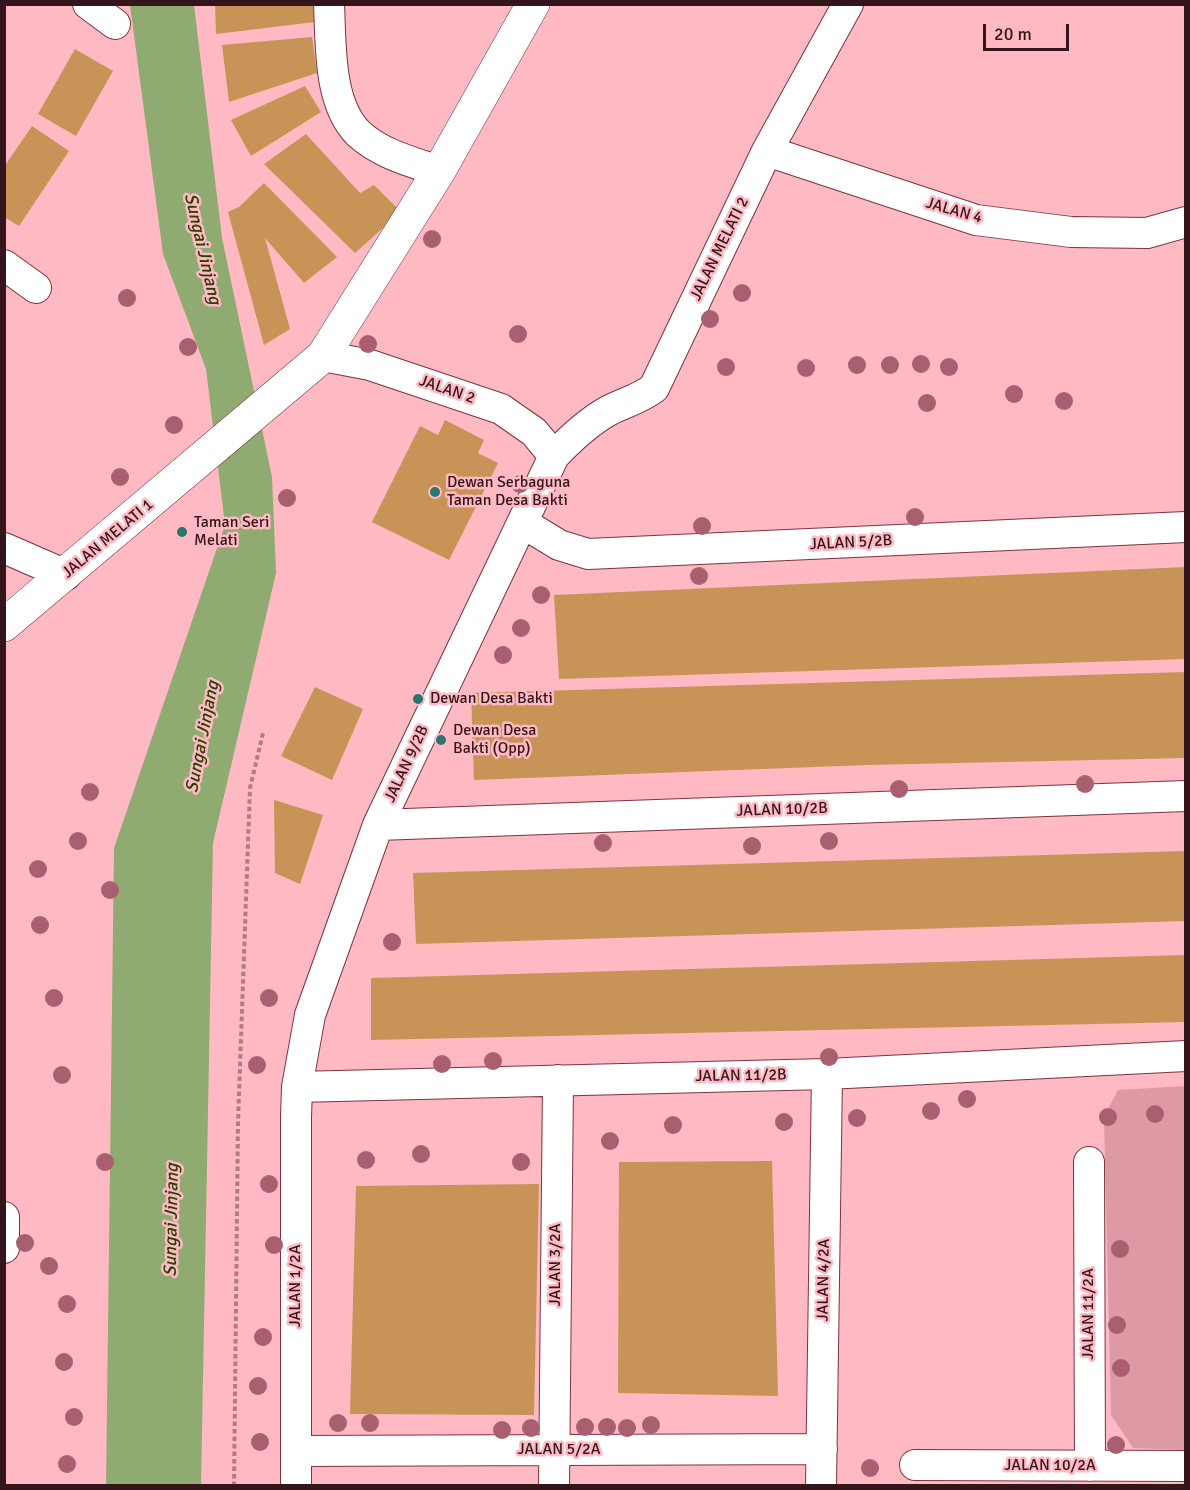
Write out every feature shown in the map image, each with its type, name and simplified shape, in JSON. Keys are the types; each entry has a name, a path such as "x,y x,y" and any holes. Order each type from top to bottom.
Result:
{"street":[{"path":"88,4 115,24"},
{"path":"329,4 333,77 343,107 359,133 394,156 439,171"},
{"name":"JALAN MELATI 1","path":"4,625 212,452 322,356 439,171 533,4"},
{"name":"JALAN MELATI 2","path":"554,456 585,425 611,409 639,399 654,388 767,151 848,4"},
{"name":"JALAN 4","path":"767,151 976,220 1071,232 1148,233 1185,222"},
{"path":"4,265 36,288"},
{"name":"JALAN 2","path":"322,356 370,364 501,409 534,432 554,456"},
{"name":"JALAN 9/2B","path":"297,1087 310,1015 378,825 554,456"},
{"name":"JALAN 5/2B","path":"523,523 559,545 588,554 1185,527"},
{"path":"4,548 66,575"},
{"name":"JALAN 10/2B","path":"378,825 1185,796"},
{"name":"JALAN 11/2B","path":"297,1087 827,1074 1185,1056"},
{"name":"JALAN 4/2A","path":"821,1485 827,1074"},
{"name":"JALAN 3/2A","path":"554,1485 558,1080"},
{"name":"JALAN 1/2A","path":"296,1485 297,1087"},
{"name":"JALAN 11/2A","path":"1089,1162 1090,1466"},
{"path":"4,1217 4,1248"},
{"name":"JALAN 5/2A","path":"296,1451 822,1449"},
{"name":"JALAN 10/2A","path":"915,1465 1185,1466"}],"path":[{"path":"234,1485 238,1122 250,788 263,733"}],"shaded area":[{"path":"1185,1086 1185,1450 1133,1448 1111,1415 1104,1117 1118,1090"}],"water":[{"name":"Sungai Jinjang","path":"130,5 194,5 222,238 272,477 276,573 213,843 201,1485 106,1486 114,848 225,525 206,369 163,254"}],"building":[{"path":"215,4 313,4 315,22 216,34"},
{"path":"312,37 317,73 229,102 222,45"},
{"path":"75,49 113,71 76,136 38,114"},
{"path":"305,86 321,112 251,156 231,120"},
{"path":"32,126 69,151 19,226 4,217 4,167"},
{"path":"306,134 360,193 374,185 401,212 355,253 264,164"},
{"path":"264,183 337,257 304,283 265,238 290,329 264,345 228,212 239,207"},
{"name":"Dewan Serbaguna Taman Desa Bakti","path":"445,420 484,440 478,453 498,463 449,560 372,522 420,426 438,435"},
{"path":"1186,567 1186,659 559,679 554,595"},
{"path":"1186,672 1186,758 867,765 474,780 471,693"},
{"path":"315,687 363,709 332,780 281,756"},
{"path":"274,800 323,815 300,884 275,873"},
{"path":"1186,851 1186,921 416,944 413,873"},
{"path":"1186,955 1186,1022 371,1040 371,978"},
{"path":"772,1161 778,1396 618,1393 619,1162"},
{"path":"539,1184 534,1415 350,1414 356,1186"}],"place":[{"name":"Dewan Serbaguna Taman Desa Bakti","path":"435,492"},
{"name":"Taman Seri Melati","path":"182,532"},
{"name":"Dewan Desa Bakti","path":"418,699"},
{"name":"Dewan Desa Bakti (Opp)","path":"441,740"}]}
